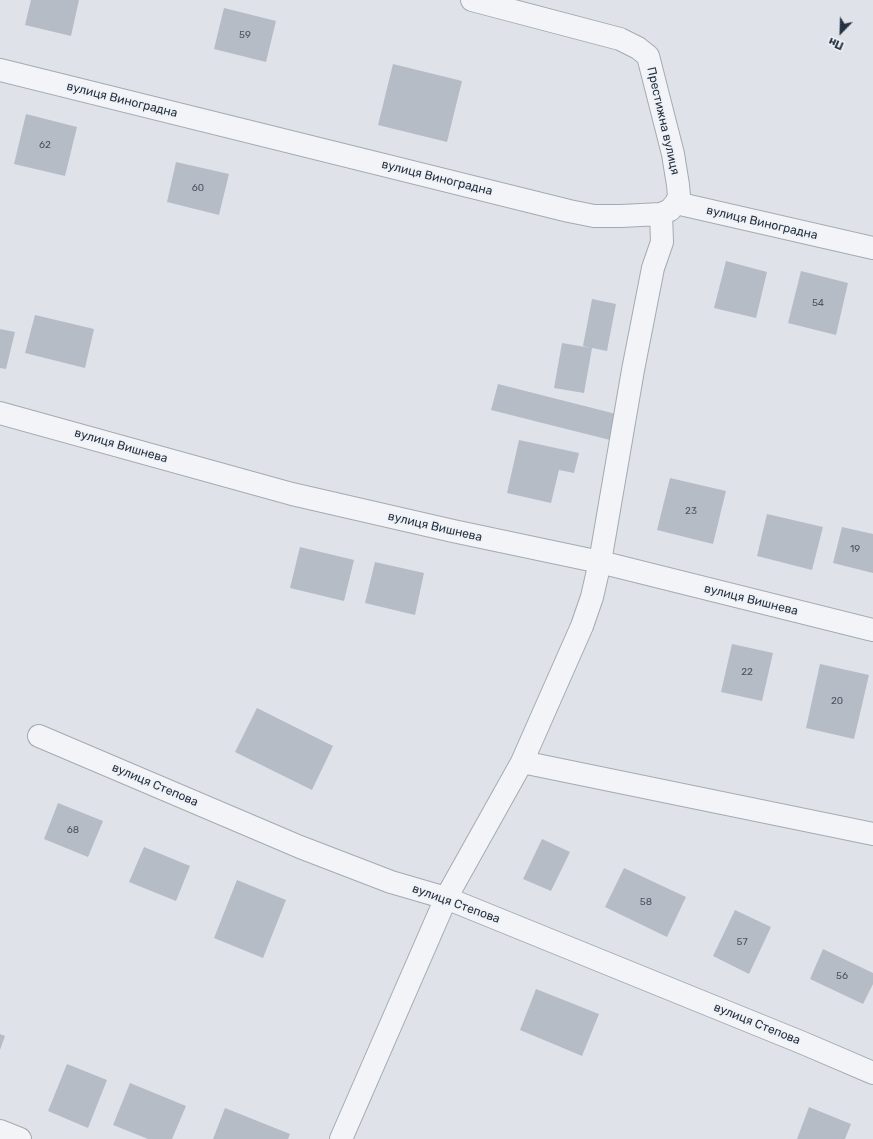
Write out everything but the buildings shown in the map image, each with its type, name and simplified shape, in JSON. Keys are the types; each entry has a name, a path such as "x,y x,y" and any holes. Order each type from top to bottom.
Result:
{"street":[{"name":"Престижна вулиця","path":"341,1139 446,898 522,762 582,626 592,597 600,562 653,268 662,242 669,209 679,196 674,154 648,56 638,48 620,39 472,0"},
{"name":"вулиця Виноградна","path":"0,70 569,211 594,216 669,209 873,248"},
{"name":"вулиця Вишнева","path":"0,413 292,494 453,531 600,562 873,630"},
{"name":"вулиця Степова","path":"39,736 300,847 392,882 446,898 803,1043 873,1073"},
{"path":"522,762 873,834"},
{"path":"0,1131 20,1139"}]}
